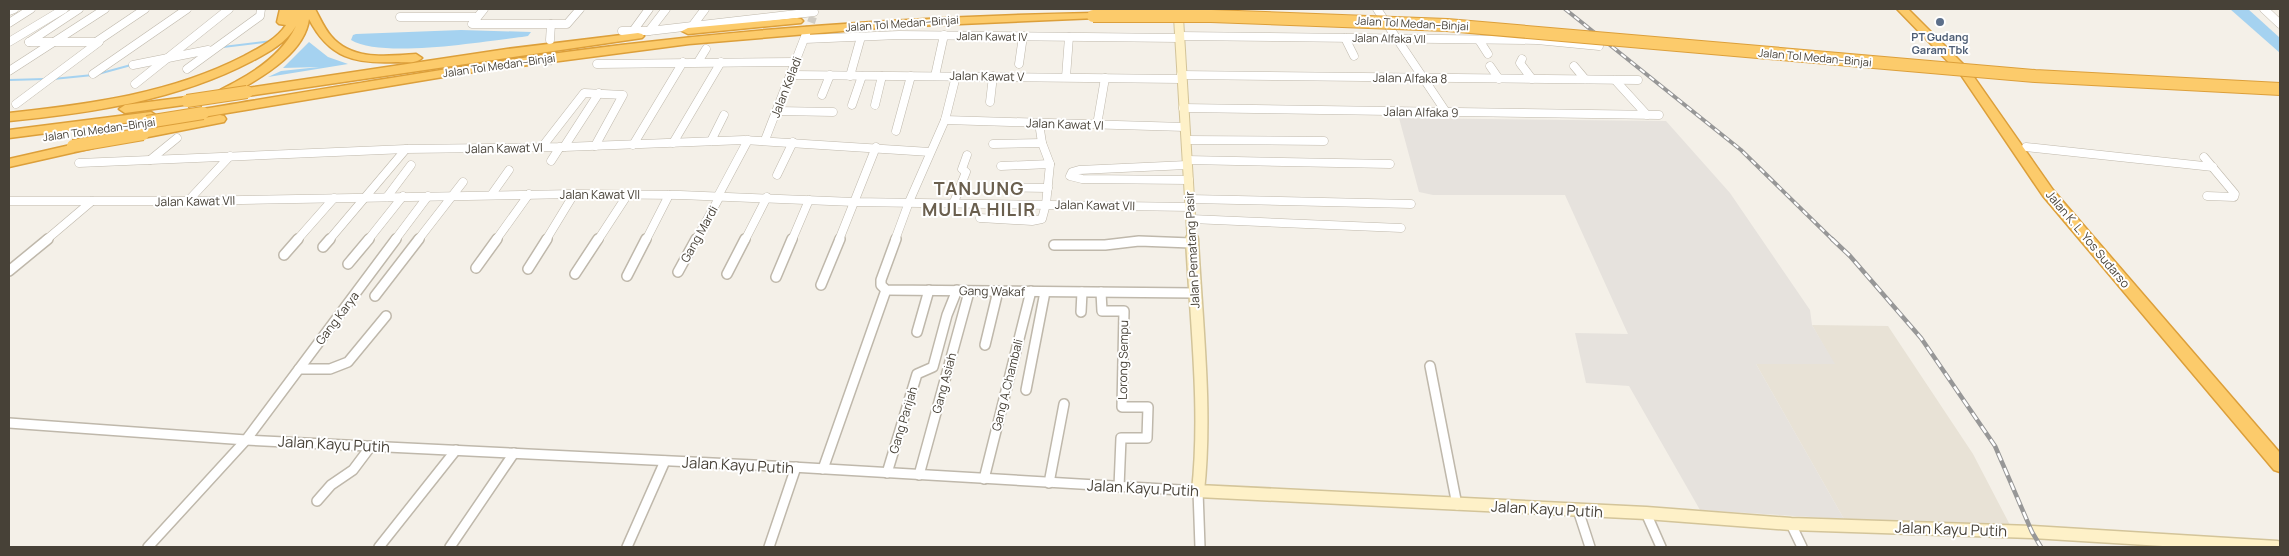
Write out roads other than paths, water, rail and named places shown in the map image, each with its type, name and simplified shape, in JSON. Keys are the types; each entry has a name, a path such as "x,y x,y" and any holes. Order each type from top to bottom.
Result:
{"highway":[{"path":"12,108 78,104 152,88 204,71 270,41 283,22 287,9"},
{"path":"93,109 151,95 200,80 237,65 293,22 296,9"},
{"path":"9,155 71,148 126,134 174,117 246,81 277,59 295,39 304,21 305,9"},
{"path":"310,9 323,33 333,46 349,54 370,58 436,56 770,22 1044,11"},
{"name":"Jalan K. L. Yos Sudarso","path":"1902,9 1965,73 2048,192 2280,466"},
{"name":"Jalan K. L. Yos Sudarso","path":"1910,9 1973,74 2060,196 2280,453"},
{"name":"Jalan Tol Medan–Binjai","path":"9,140 142,132 203,113 498,65 906,22 1093,13 1234,10 1402,16 2034,69 2188,79 2280,82"},
{"name":"Jalan Tol Medan–Binjai","path":"9,134 54,130 168,113 482,62 668,38 864,20 1044,11 1400,22 1544,32 2038,76 2280,89"},
{"path":"9,118 187,100 651,33"},
{"path":"9,162 142,132 435,80 706,44"},
{"path":"9,167 142,132"}],"street":[{"path":"9,12 14,9"},
{"path":"9,23 31,9"},
{"path":"9,42 64,9"},
{"path":"79,9 29,42 96,42 145,9"},
{"path":"9,70 105,9"},
{"path":"92,74 187,9"},
{"path":"135,84 228,9"},
{"path":"187,69 213,48 260,16 261,9"},
{"path":"484,9 472,24 569,23 580,9"},
{"path":"633,31 649,9"},
{"path":"651,33 666,9"},
{"path":"693,25 705,9"},
{"name":"Jalan Pematang Pasir","path":"1178,9 1191,208 1201,464 1198,491"},
{"path":"1376,9 1425,78 1446,112"},
{"path":"2264,9 2280,24"},
{"path":"622,31 651,33 693,25 814,13"},
{"path":"400,17 476,17"},
{"path":"550,40 551,24"},
{"name":"Jalan Kawat IV","path":"806,36 1179,37"},
{"name":"Jalan Keladi","path":"765,140 806,36"},
{"path":"935,76 944,36"},
{"path":"1018,64 1022,36"},
{"path":"850,76 861,37"},
{"path":"1066,77 1069,37"},
{"name":"Jalan Alfaka VII","path":"1179,37 1537,40 1599,46"},
{"path":"1345,38 1354,56"},
{"path":"1479,40 1488,54"},
{"path":"1506,40 1512,50"},
{"path":"12,108 47,79 99,42 96,42"},
{"path":"698,62 706,44"},
{"path":"133,65 213,48"},
{"path":"1522,59 1520,63 1532,79"},
{"path":"633,145 683,62"},
{"path":"673,143 720,62"},
{"path":"597,64 796,62"},
{"path":"1490,66 1499,79"},
{"path":"1574,66 1585,79"},
{"name":"Jalan Kawat V","path":"792,75 1181,77"},
{"path":"822,96 830,75"},
{"path":"852,105 862,76"},
{"path":"875,105 882,76"},
{"path":"896,131 911,76"},
{"path":"824,469 886,290 881,285 881,280 908,202 945,120 956,76"},
{"path":"990,102 993,76"},
{"name":"Jalan Alfaka 8","path":"1181,77 1638,80"},
{"path":"1097,125 1105,78"},
{"path":"1615,80 1647,115"},
{"path":"542,147 582,95 588,93 623,96 595,146"},
{"path":"551,161 599,94"},
{"name":"Jalan Alfaka 9","path":"1184,108 1659,115"},
{"path":"778,110 833,112"},
{"path":"711,142 724,116"},
{"name":"Jalan Kawat VI","path":"945,120 1185,128"},
{"path":"980,218 1037,221 1042,219 1046,204 1050,164 1042,143 1039,123"},
{"path":"150,160 177,138"},
{"name":"Jalan Kawat VI","path":"79,163 406,149 562,147 748,140 930,152"},
{"name":"Gang Mardi","path":"678,272 748,140"},
{"path":"1186,140 1324,141"},
{"path":"776,175 792,142"},
{"path":"993,144 1042,143"},
{"path":"821,285 876,147"},
{"path":"2026,147 2213,167"},
{"path":"323,247 406,149"},
{"path":"954,202 966,172 962,169 967,155"},
{"path":"188,201 230,156"},
{"path":"2204,157 2235,194 2234,197 2226,198 2207,196"},
{"path":"1189,180 1082,179 1070,176 1072,172 1079,170 1187,162 1390,164"},
{"path":"1001,166 1050,164"},
{"path":"387,196 411,165"},
{"path":"492,194 509,170"},
{"path":"375,296 463,182"},
{"path":"995,187 1048,188"},
{"name":"Jalan Kawat VII","path":"9,201 188,201 492,194 669,194 854,202 954,202 1191,208"},
{"path":"476,268 529,194"},
{"path":"528,268 574,194"},
{"path":"575,274 628,194"},
{"path":"627,276 669,194"},
{"path":"348,264 402,196"},
{"name":"Gang Karya","path":"246,440 428,196"},
{"path":"284,255 334,198"},
{"path":"727,274 767,198"},
{"path":"776,277 809,200"},
{"path":"9,271 41,242 64,227 92,201"},
{"path":"1191,208 1411,204"},
{"path":"1191,208 1401,228"},
{"path":"1054,245 1105,245 1138,241 1191,243"},
{"name":"Gang Wakaf","path":"886,290 1194,293"},
{"path":"917,332 929,290"},
{"name":"Gang Parijah","path":"887,473 910,392 917,374 933,367 946,316 956,290"},
{"path":"985,345 998,291"},
{"name":"Gang A.Chambali","path":"984,479 1031,291"},
{"name":"Gang Asiah","path":"919,475 969,292"},
{"path":"1026,390 1045,292"},
{"path":"1081,312 1082,292"},
{"name":"Lorong Sempu","path":"1101,292 1101,310 1124,311 1122,407 1148,407 1147,438 1121,438 1119,487"},
{"path":"299,369 330,369 348,362 386,316"},
{"path":"1013,363 1030,364"},
{"path":"1430,366 1458,505"},
{"path":"1049,483 1064,404"},
{"name":"Jalan Kayu Putih","path":"9,423 246,440 824,469 1458,505 1646,513 1791,524 2032,532 2277,547"},
{"path":"148,547 246,440"},
{"path":"317,501 331,485 353,470 371,446"},
{"path":"379,547 456,450"},
{"path":"450,547 514,453"},
{"path":"627,547 665,461"},
{"path":"769,547 796,468"},
{"path":"1198,491 1200,547"},
{"path":"1578,510 1590,547"},
{"path":"1646,513 1661,547"},
{"path":"1791,524 1802,547"}],"water":[{"path":"2230,9 2248,9 2280,38 2280,53"},
{"path":"461,30 531,32 528,36 522,37 434,47 386,48 366,45 351,40 353,35 356,34"},
{"path":"309,42 328,57 348,64 268,77 281,71 319,67 283,68"}],"waterway":[{"path":"223,47 272,41"},
{"path":"98,74 131,65"},
{"path":"53,79 93,75"},
{"path":"9,80 45,79"}],"tunnel":[{"path":"807,34 813,17"},
{"path":"548,65 550,40"}],"railway":[{"path":"1565,9 1741,150 1833,240"},
{"path":"1832,239 1850,256 1921,338 1995,446 2032,532 2041,547"}],"place":[{"name":"PT Gudang Garam Tbk","path":"1940,22"}],"district":[{"name":"TANJUNG MULIA HILIR","path":"979,198"}]}
